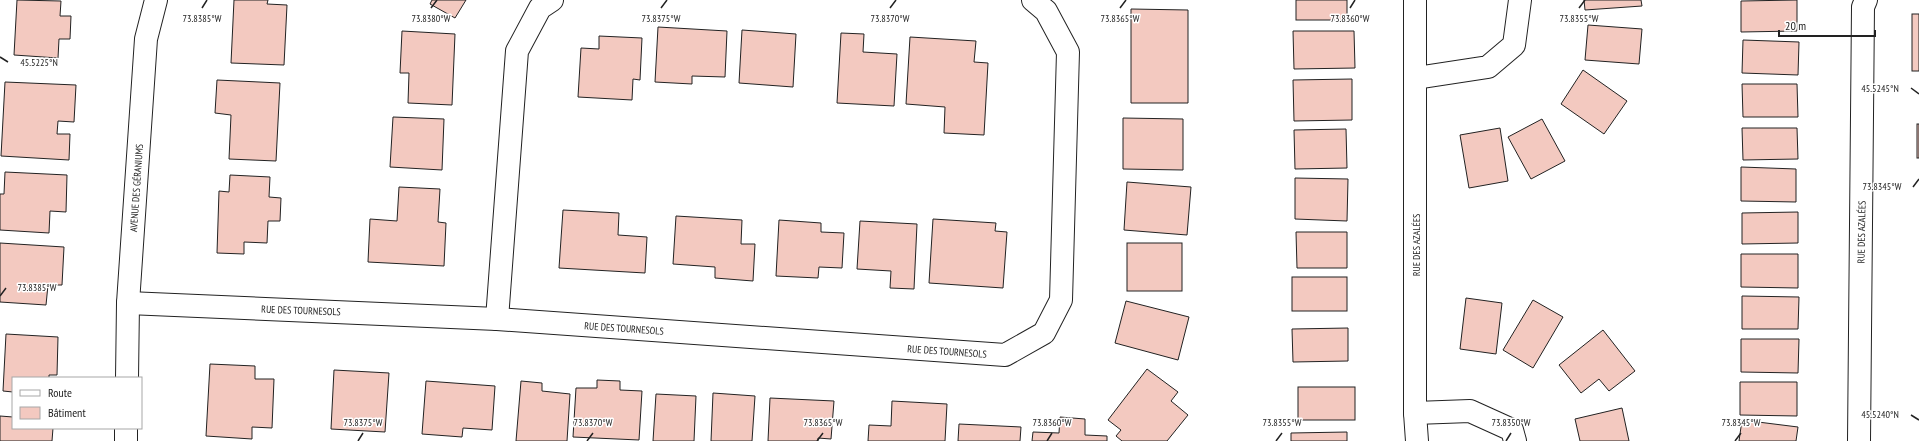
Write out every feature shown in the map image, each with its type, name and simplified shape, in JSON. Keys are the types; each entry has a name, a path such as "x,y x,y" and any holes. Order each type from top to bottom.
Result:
{"street":[{"name":"AVENUE DES GÉRANIUMS","path":"127,377 128,303 146,39 156,0"},
{"path":"497,319 517,51 540,8 552,0"},
{"name":"RUE DES TOURNESOLS","path":"128,303 497,319 1005,355 1044,333 1061,300 1068,52 1046,11 1033,0"},
{"name":"RUE DES AZALÉES","path":"1415,0 1415,412 1417,441"},
{"path":"1416,78 1488,67 1514,45 1520,0"},
{"name":"RUE DES AZALÉES","path":"1859,441 1863,7 1866,0"},
{"path":"1415,412 1470,411 1512,430 1515,441"},
{"path":"126,429 126,441"}],"building":[{"path":"17,0 61,1 60,16 71,16 70,39 59,39 58,58 14,55"},
{"path":"234,0 268,0 267,4 287,5 284,65 231,63"},
{"path":"432,0 466,0 455,18 430,4"},
{"path":"1296,0 1347,0 1347,20 1296,20"},
{"path":"1584,0 1641,0 1642,6 1585,10"},
{"path":"1797,0 1797,31 1741,32 1741,1"},
{"path":"1131,9 1188,10 1188,103 1131,103"},
{"path":"1912,14 1919,14 1919,71 1912,71"},
{"path":"1588,25 1642,29 1639,64 1585,60"},
{"path":"658,27 727,31 725,77 692,76 692,84 655,82"},
{"path":"742,30 796,34 793,87 739,83"},
{"path":"402,31 455,34 452,105 408,103 409,73 400,73"},
{"path":"1293,31 1354,31 1355,68 1294,69"},
{"path":"841,33 864,34 863,52 897,54 894,106 837,103"},
{"path":"599,36 642,38 640,80 633,79 632,100 578,97 581,48 599,49"},
{"path":"910,37 976,41 974,62 988,63 984,135 944,133 945,107 906,104"},
{"path":"1743,40 1799,42 1798,75 1742,73"},
{"path":"1583,70 1627,101 1604,134 1561,104"},
{"path":"1352,79 1352,120 1294,121 1293,80"},
{"path":"217,80 280,83 276,161 229,159 231,115 215,113"},
{"path":"5,82 76,85 74,122 58,121 57,134 70,134 69,160 1,156"},
{"path":"1742,84 1797,84 1798,117 1743,117"},
{"path":"393,117 444,119 442,170 390,167"},
{"path":"1123,118 1183,119 1183,170 1123,169"},
{"path":"1542,119 1565,161 1531,179 1508,137"},
{"path":"1917,124 1919,124 1919,158 1917,158"},
{"path":"1500,128 1508,181 1469,188 1460,135"},
{"path":"1742,128 1797,128 1798,159 1743,160"},
{"path":"1346,129 1347,168 1295,169 1294,130"},
{"path":"1741,167 1796,169 1796,202 1741,201"},
{"path":"5,172 67,175 66,212 50,211 49,233 0,230 0,194 4,194"},
{"path":"230,175 270,177 269,197 281,198 280,221 268,221 267,243 244,242 244,254 217,253 219,191 229,192"},
{"path":"1295,178 1348,179 1347,221 1295,219"},
{"path":"1127,182 1191,187 1187,235 1124,230"},
{"path":"399,187 440,189 438,222 446,223 444,266 368,262 370,219 397,221"},
{"path":"563,210 619,213 618,235 647,237 645,273 559,268"},
{"path":"1798,212 1798,243 1742,244 1742,213"},
{"path":"676,216 742,220 741,244 755,244 753,281 715,278 715,267 673,264"},
{"path":"933,219 996,223 995,231 1007,232 1003,288 929,283"},
{"path":"779,220 821,223 821,232 844,233 842,268 819,267 818,278 776,276"},
{"path":"860,221 917,224 914,289 890,288 891,271 857,269"},
{"path":"1296,232 1347,232 1347,268 1297,268"},
{"path":"0,243 64,247 62,285 48,285 46,305 0,302"},
{"path":"1127,243 1182,243 1182,291 1127,291"},
{"path":"1741,254 1798,254 1798,288 1741,287"},
{"path":"1292,277 1347,277 1347,311 1292,311"},
{"path":"1742,296 1799,297 1798,329 1742,329"},
{"path":"1466,298 1502,303 1496,354 1460,349"},
{"path":"1533,300 1563,317 1533,368 1503,350"},
{"path":"1126,301 1189,317 1178,360 1115,343"},
{"path":"1348,328 1348,361 1293,362 1292,329"},
{"path":"1603,330 1635,371 1609,391 1599,379 1581,393 1559,365"},
{"path":"6,334 58,337 57,375 49,375 49,377 12,377 12,392 3,391"},
{"path":"1741,339 1799,339 1798,373 1741,372"},
{"path":"210,364 255,366 255,379 274,379 272,428 252,427 252,439 206,436"},
{"path":"1147,369 1178,392 1171,401 1188,415 1167,441 1122,441 1116,436 1121,430 1108,420"},
{"path":"334,370 389,373 385,432 331,429"},
{"path":"597,380 620,381 620,390 642,391 639,440 573,437 576,388 597,388"},
{"path":"426,381 495,386 492,430 463,428 462,437 422,434"},
{"path":"521,381 542,383 542,391 570,394 567,441 516,441"},
{"path":"1740,382 1797,382 1797,416 1740,415"},
{"path":"1298,387 1355,387 1355,420 1298,420"},
{"path":"713,393 755,396 752,441 711,441"},
{"path":"656,394 696,396 694,441 653,441"},
{"path":"770,398 834,401 831,439 818,438 818,441 768,441"},
{"path":"892,401 947,404 945,441 868,441 869,425 891,426"},
{"path":"1622,408 1629,441 1580,441 1575,419"},
{"path":"0,416 12,417 12,429 53,429 52,441 0,441"},
{"path":"1060,417 1085,419 1085,435 1107,436 1107,441 1032,441 1033,432 1059,433"},
{"path":"1742,420 1798,427 1796,441 1739,441"},
{"path":"959,424 1021,427 1020,441 958,441"},
{"path":"1347,432 1347,441 1291,441 1291,433"}]}
